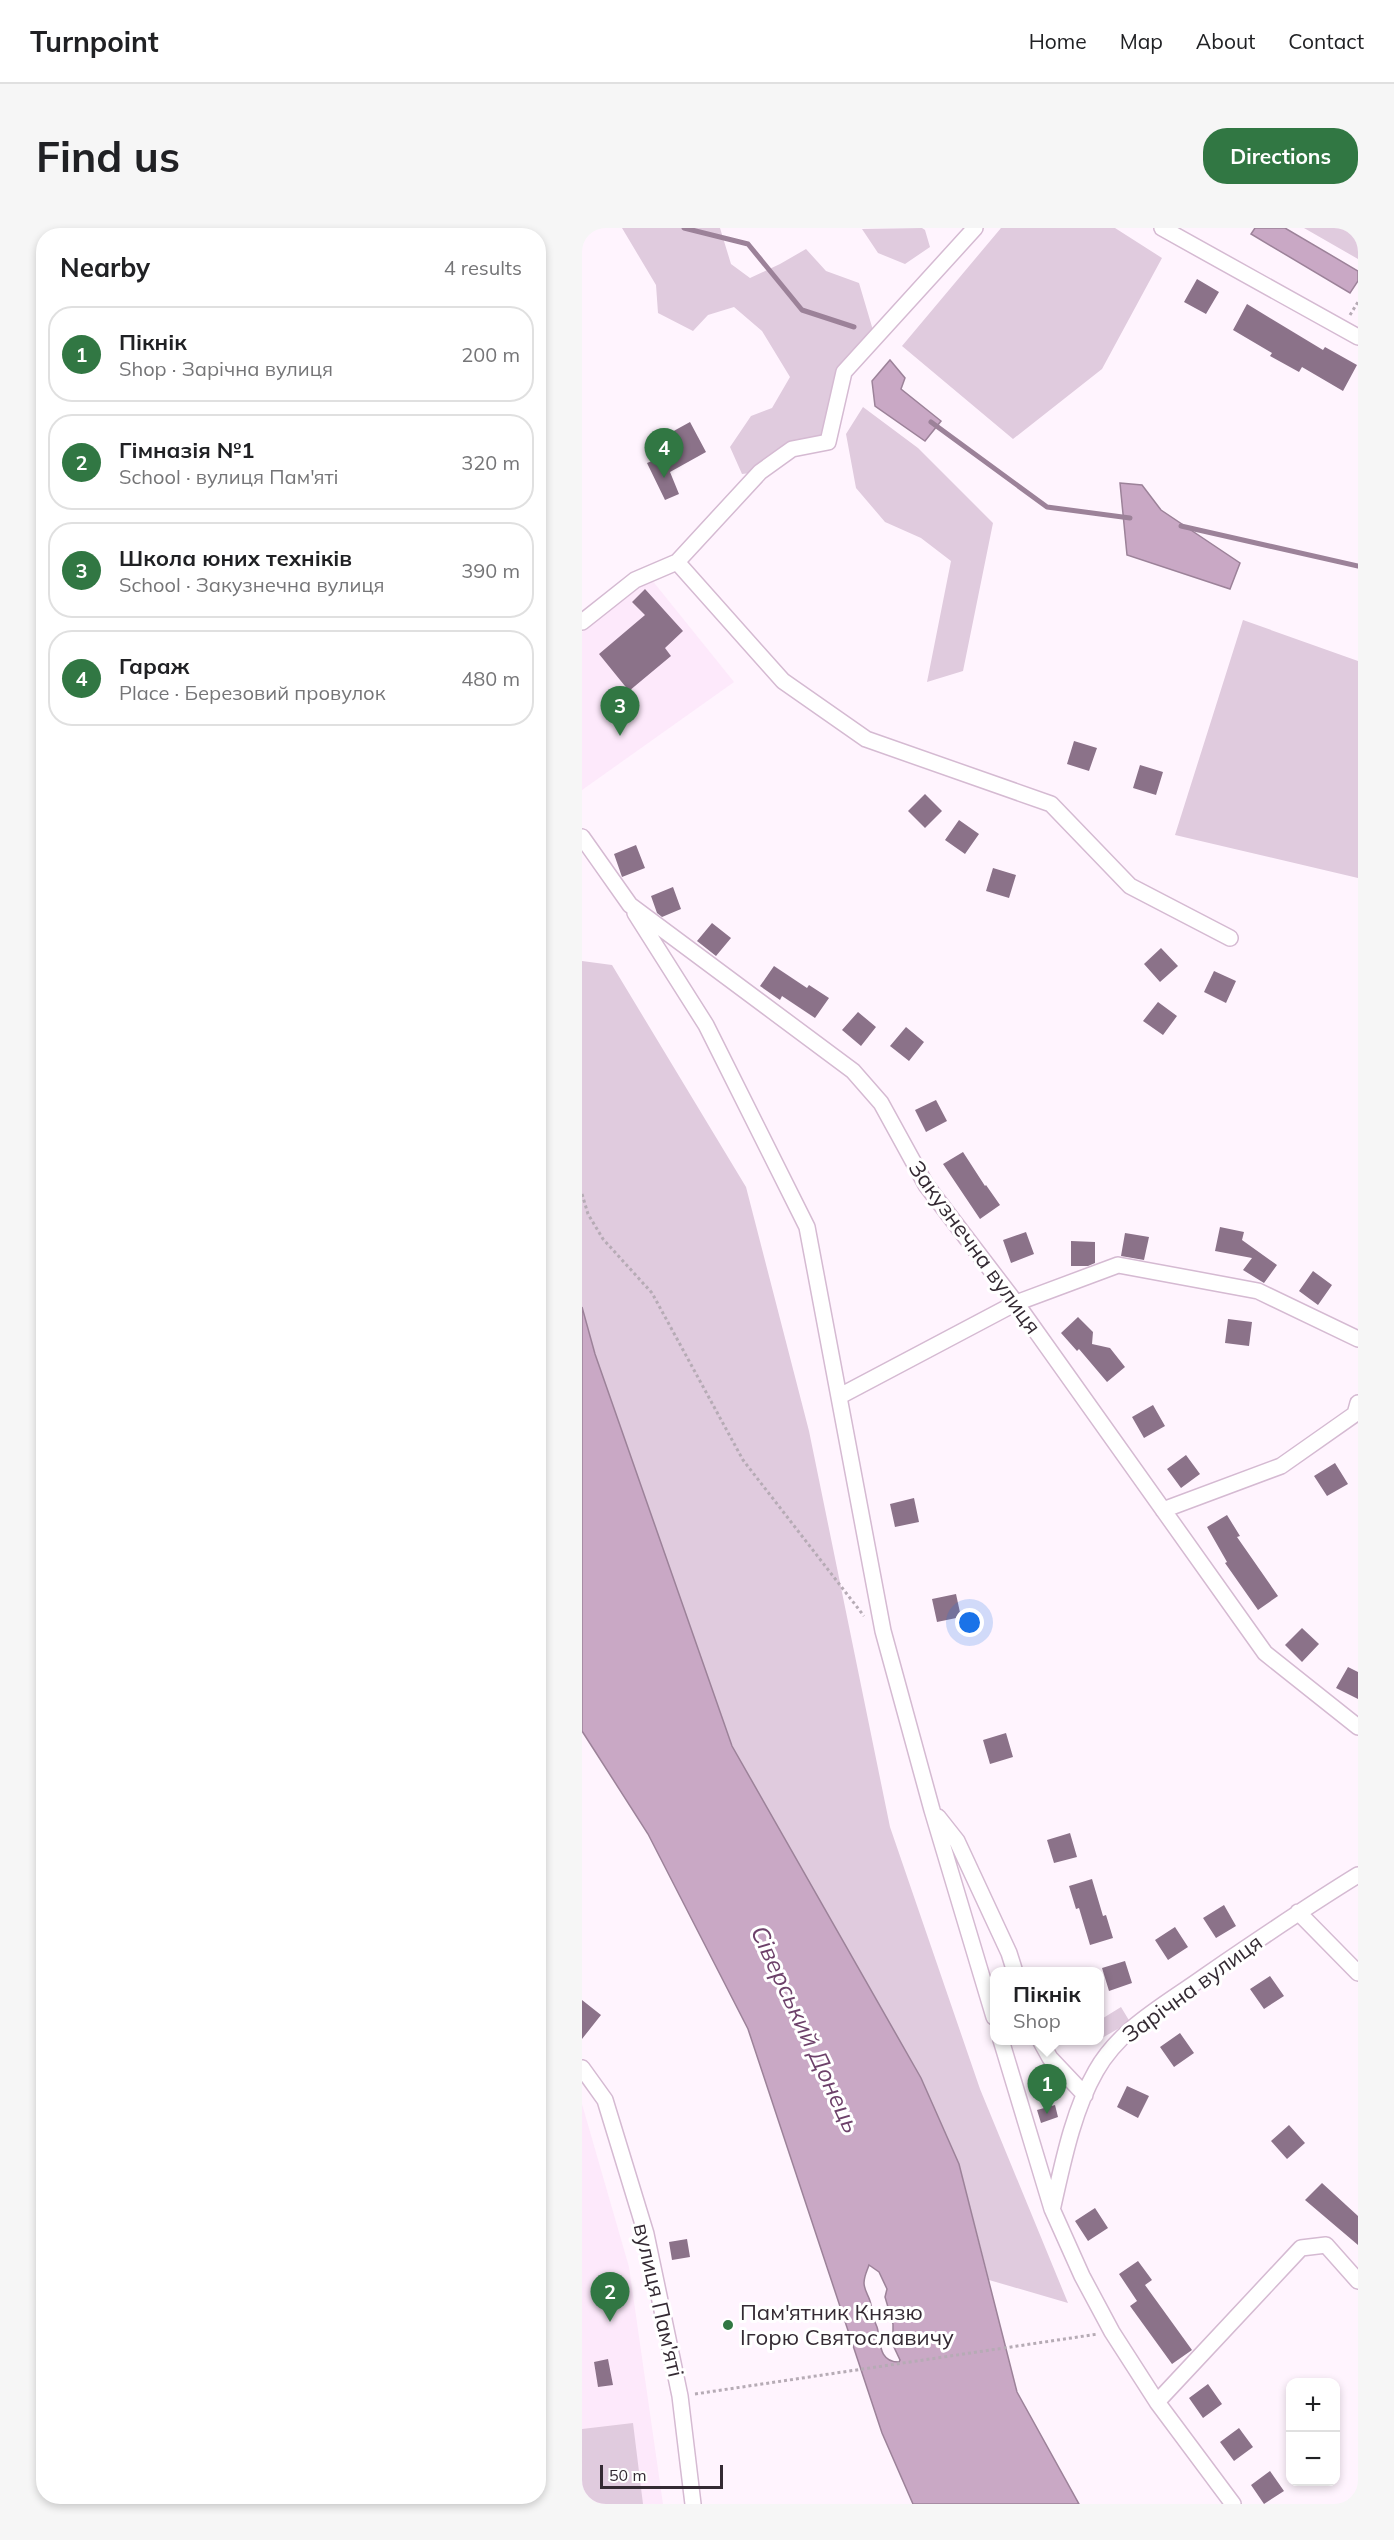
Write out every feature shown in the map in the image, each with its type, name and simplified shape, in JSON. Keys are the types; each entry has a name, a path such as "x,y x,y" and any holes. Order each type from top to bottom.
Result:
{"street":[{"path":"582,622 635,580 677,562 760,472 792,449 828,442 844,372 975,228"},
{"path":"1162,228 1358,337"},
{"path":"677,562 783,681 866,739 1051,804 1130,886 1230,938"},
{"name":"Закузнечна вулиця","path":"582,837 630,905 853,1071 881,1103 926,1185 1016,1304 1265,1653 1358,1727"},
{"path":"630,905 706,1025 807,1227 883,1631 932,1810 990,2005"},
{"path":"840,1396 1016,1304 1118,1265 1258,1291 1358,1339"},
{"path":"1163,1510 1281,1466 1355,1414 1358,1404"},
{"path":"932,1810 957,1841 1014,1967"},
{"name":"Зарічна вулиця","path":"1052,2209 1064,2158 1085,2095 1096,2070 1125,2033 1298,1912 1358,1875"},
{"path":"1298,1912 1358,1973"},
{"path":"1003,2045 1052,2209 1082,2276 1112,2332 1157,2402 1233,2504"},
{"path":"1043,2045 1050,2058 1085,2095"},
{"name":"вулиця Пам'яті","path":"582,2068 605,2100 646,2234 680,2396 693,2504"},
{"path":"1157,2402 1301,2248 1326,2245 1358,2281"}],"path":[{"path":"582,1194 588,1214 603,1239 652,1293 743,1460 874,1629 883,1631"},
{"path":"680,2396 1112,2332"}],"shaded area":[{"path":"622,228 720,228 731,264 750,278 806,249 826,271 859,283 875,337 844,372 828,442 792,449 760,472 742,474 730,447 751,416 772,408 790,377 762,331 734,307 708,315 693,331 658,313 656,285"},
{"path":"922,228 925,230 930,247 905,264 878,253 862,229"},
{"path":"1001,228 1115,228 1162,258 1102,369 1013,439 902,346"},
{"path":"1304,228 1358,228 1358,259"},
{"path":"863,407 918,448 993,523 963,671 927,682 951,561 921,538 885,522 856,488 846,434"},
{"path":"651,579 734,682 582,790 582,632"},
{"path":"1243,620 1358,661 1358,878 1175,835"},
{"path":"582,961 612,965 746,1187 809,1431 890,1827 980,2089 1068,2303 989,2280 959,2164 921,2078 732,1746 595,1354 582,1307"},
{"path":"1121,2007 1130,2022 1104,2037 1104,2018"},
{"path":"582,2104 629,2267 663,2504 582,2504"},
{"path":"633,2423 643,2504 582,2504 582,2429"}],"water":[{"path":"1255,228 1285,228 1358,271 1358,281 1350,293 1251,234"},
{"path":"890,360 905,378 901,389 941,421 925,441 875,406 872,381"},
{"path":"1120,483 1142,485 1161,510 1240,563 1230,589 1127,555"},
{"name":"Сіверський Донець","path":"582,1307 595,1354 732,1746 921,2078 959,2164 1017,2392 1079,2504 913,2504 882,2433 748,2029 648,1834 582,1731","holes":["869,2265 879,2272 887,2289 885,2297 893,2324 893,2345 899,2362 892,2361 883,2354 864,2286 864,2278"]}],"building":[{"path":"1197,279 1219,292 1206,314 1184,302"},
{"path":"1247,304 1323,350 1325,347 1357,365 1343,391 1302,367 1299,372 1270,356 1272,353 1233,330"},
{"path":"690,422 706,452 670,472 679,494 665,500 647,463 679,450 670,433"},
{"path":"645,589 683,631 665,648 671,656 629,691 599,654 645,615 632,602"},
{"path":"1074,741 1097,748 1089,771 1067,764"},
{"path":"1140,765 1163,772 1156,795 1133,788"},
{"path":"925,794 942,811 925,828 908,811"},
{"path":"959,820 979,834 965,854 945,840"},
{"path":"636,845 645,868 622,877 614,854"},
{"path":"993,868 1016,875 1009,898 986,891"},
{"path":"673,887 681,909 662,917 657,913 651,896"},
{"path":"712,923 731,938 716,956 697,941"},
{"path":"1161,948 1178,966 1160,982 1144,964"},
{"path":"774,966 807,988 809,985 829,998 815,1018 782,996 780,1000 760,986"},
{"path":"1214,971 1236,981 1226,1003 1204,992"},
{"path":"1158,1002 1177,1016 1163,1035 1143,1021"},
{"path":"858,1012 876,1027 861,1046 842,1030"},
{"path":"906,1027 924,1042 909,1061 890,1046"},
{"path":"936,1100 947,1121 926,1132 915,1110"},
{"path":"963,1152 1000,1205 980,1219 943,1164"},
{"path":"1220,1227 1244,1232 1242,1240 1277,1265 1264,1283 1243,1270 1252,1258 1215,1251"},
{"path":"1026,1232 1034,1254 1011,1263 1003,1240"},
{"path":"1125,1233 1149,1237 1144,1260 1121,1256"},
{"path":"1071,1241 1095,1242 1095,1263 1088,1266 1071,1266"},
{"path":"1313,1271 1332,1285 1318,1305 1299,1291"},
{"path":"1078,1317 1093,1332 1092,1344 1110,1348 1125,1367 1107,1382 1079,1349 1077,1351 1061,1333"},
{"path":"1228,1319 1252,1322 1249,1346 1225,1343"},
{"path":"1153,1405 1165,1426 1144,1438 1132,1417"},
{"path":"1186,1455 1200,1474 1181,1488 1167,1469"},
{"path":"1335,1463 1348,1484 1327,1496 1314,1476"},
{"path":"914,1498 919,1522 895,1527 890,1504"},
{"path":"1227,1515 1240,1536 1237,1537 1278,1596 1258,1610 1225,1563 1227,1562 1207,1527"},
{"path":"956,1594 961,1617 937,1622 932,1599"},
{"path":"1302,1628 1319,1644 1302,1662 1285,1645"},
{"path":"1348,1667 1358,1672 1358,1699 1336,1688"},
{"path":"1006,1733 1013,1757 990,1764 983,1740"},
{"path":"1070,1833 1077,1857 1054,1863 1047,1840"},
{"path":"1092,1879 1103,1916 1106,1915 1113,1938 1090,1945 1079,1908 1076,1909 1069,1886"},
{"path":"1224,1905 1236,1926 1216,1938 1203,1918"},
{"path":"1175,1927 1188,1947 1168,1960 1155,1940"},
{"path":"1125,1961 1132,1983 1109,1991 1104,1967"},
{"path":"1270,1976 1284,1996 1264,2009 1250,1989"},
{"path":"582,2000 601,2015 582,2039"},
{"path":"1180,2033 1194,2053 1174,2067 1160,2047"},
{"path":"1127,2086 1149,2096 1138,2118 1117,2107"},
{"path":"1055,2105 1058,2117 1041,2123 1037,2110"},
{"path":"1289,2125 1305,2143 1287,2159 1271,2141"},
{"path":"1322,2183 1358,2216 1358,2245 1305,2200"},
{"path":"1095,2208 1108,2228 1088,2241 1075,2221"},
{"path":"687,2239 690,2257 672,2260 669,2242"},
{"path":"1138,2261 1152,2280 1145,2285 1192,2350 1172,2364 1130,2306 1137,2301 1119,2274"},
{"path":"608,2359 613,2385 598,2387 594,2362"},
{"path":"1208,2384 1222,2404 1203,2418 1189,2398"},
{"path":"1239,2428 1253,2447 1234,2461 1220,2442"},
{"path":"1270,2471 1284,2491 1264,2504 1251,2485"}],"waterway":[{"path":"684,228 748,244 802,310 854,327"},
{"path":"931,422 1047,507 1130,518"},
{"path":"1181,526 1358,566"}],"place":[{"name":"Гараж","path":"664,478"},
{"name":"Школа юних техніків","path":"620,736"},
{"name":"Пікнік","path":"1047,2114"},
{"name":"Гімназія №1","path":"610,2322"},
{"name":"Пам'ятник Князю Ігорю Святославичу","path":"728,2325"}]}
